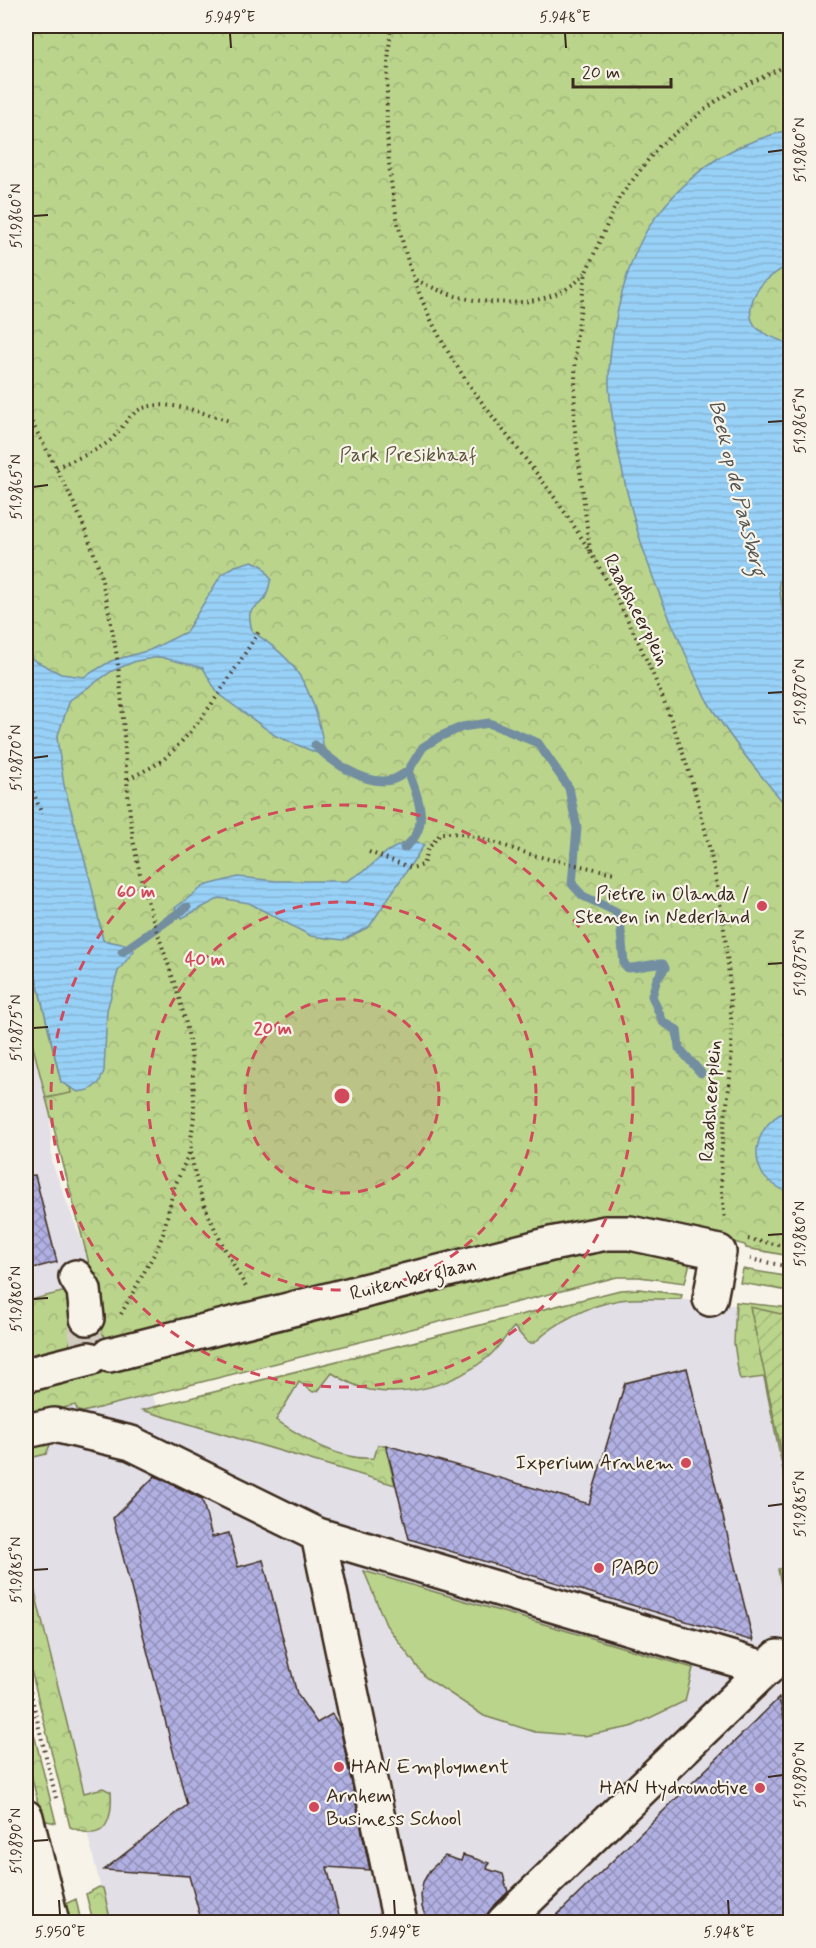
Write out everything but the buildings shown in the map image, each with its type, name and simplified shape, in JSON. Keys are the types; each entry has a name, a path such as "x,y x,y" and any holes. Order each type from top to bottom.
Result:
{"street":[{"name":"Ruitenberglaan","path":"26,1375 551,1244 606,1233 630,1233 722,1243"},
{"path":"710,1299 722,1243"},
{"path":"75,1277 84,1290 87,1318"},
{"path":"26,1431 54,1425 131,1443 318,1535 774,1661 504,1923"},
{"path":"318,1535 400,1923"},
{"path":"26,1816 52,1923"}],"path":[{"name":"Raadsheerplein","path":"391,26 387,70 388,162 402,236 415,279 434,324 452,357 473,390 552,495 590,554 636,639 666,709 696,797 717,886 731,998 731,1063 721,1169 726,1226 722,1243"},
{"path":"590,554 574,422 576,341 586,272 620,198 658,147 715,102 790,64"},
{"path":"415,279 457,296 494,302 514,302 552,295 571,286 586,272"},
{"path":"56,467 89,454 108,442 130,417 142,408 174,406 230,421"},
{"path":"26,412 56,467 92,548 101,578 116,651 138,866 189,1042 194,1073 191,1150 198,1185 207,1213 247,1288 266,1316"},
{"path":"128,779 162,760 188,734 218,694 260,630"},
{"path":"26,774 42,814"},
{"path":"369,852 412,868 423,865 428,849 441,833 452,832 614,873"},
{"path":"99,1357 157,1250 174,1188 191,1150"},
{"path":"722,1243 790,1246"},
{"path":"722,1243 790,1267"},
{"path":"26,1674 59,1808"}],"shaded area":[{"path":"26,987 49,1100 52,1163 97,1282 158,1408 622,1293 749,1307 790,1504 790,1567 778,1570 790,1630 790,1922 109,1922 26,1581"}],"green space":[{"name":"Park Presikhaaf","path":"26,26 790,26 790,1256 746,1248 745,1245 707,1235 653,1225 271,1302 265,1298 242,1304 240,1309 109,1342 96,1326 98,1298 46,1098 71,1093 48,951 26,884"},
{"path":"26,935 61,1082 78,1092 46,1098 26,1019"},
{"path":"600,1245 691,1258 685,1283 639,1277 617,1277 83,1412 78,1411 75,1405 26,1417 26,1387"},
{"path":"743,1269 790,1277 790,1291 740,1283"},
{"path":"639,1289 682,1295 681,1299 627,1299 596,1306 563,1321 534,1343 528,1343 514,1327 491,1355 474,1367 447,1381 417,1390 385,1392 370,1390 332,1373 318,1391 313,1392 299,1382 276,1420 322,1447 347,1456 374,1458 378,1445 385,1445 395,1485 142,1410 620,1290"},
{"path":"66,1291 76,1304 68,1354 26,1364 26,1301"},
{"path":"736,1302 790,1308 790,1504 764,1377 741,1380 739,1376 734,1343"},
{"path":"750,1307 790,1316 790,1491"},
{"path":"26,1439 50,1445 46,1454 26,1459"},
{"path":"26,1555 84,1793 103,1788 111,1792 109,1819 102,1830 96,1832 86,1833 70,1827 26,1650"},
{"path":"790,1567 790,1630 778,1569"},
{"path":"364,1571 693,1668 685,1701 631,1727 584,1736 535,1732 484,1716 425,1677 386,1625"},
{"path":"26,1701 56,1823 42,1820 26,1753"},
{"path":"26,1874 39,1922 26,1922"},
{"path":"99,1887 103,1888 111,1922 93,1922 86,1894"},
{"path":"76,1899 81,1922 68,1922 63,1905"}],"water":[{"name":"Beek op de Paasberg","path":"790,129 790,263 767,279 760,287 751,304 751,317 757,328 768,336 790,344 790,530 779,583 790,646 790,810 747,758 708,702 662,601 638,533 625,486 610,403 609,368 617,312 627,275 640,243 656,217 689,180 714,161 742,146"},
{"path":"252,561 263,566 271,579 265,598 251,610 252,631 286,658 301,678 315,710 324,754 276,736 218,694 203,668 160,657 136,661 112,671 70,700 57,738 64,785 91,883 103,940 131,946 134,951 118,971 107,1010 104,1071 99,1083 89,1090 78,1092 61,1082 26,935 26,646 32,659 61,674 84,677 111,661 150,650 186,632 221,575 235,566"},
{"path":"411,839 424,845 369,927 343,940 311,936 249,903 220,898 182,918 175,908 204,886 238,877 277,881 347,881 367,869 388,851"},
{"path":"790,1110 790,1194 765,1178 757,1155 758,1145 766,1127 780,1114"}],"waterway":[{"path":"404,848 418,831 420,822 419,802 408,771 423,747 462,727 489,723 538,743 569,788 577,828 572,884 583,896 615,911 620,920 624,964 628,968 663,964 665,968 657,979 652,996 663,1022 677,1030 679,1048 701,1073"},
{"path":"315,745 340,765 360,776 381,781 391,780 408,771"},
{"path":"122,952 187,907"}],"tunnel":[{"path":"87,1318 85,1331 89,1359 109,1355"}],"place":[{"name":"Pietre in Olanda / Stenen in Nederland","path":"762,906"},
{"name":"Ixperium Arnhem","path":"686,1463"},
{"name":"PABO","path":"599,1568"},
{"name":"HAN Employment","path":"339,1767"},
{"name":"HAN Hydromotive","path":"760,1788"},
{"name":"Arnhem Business School","path":"314,1807"}]}
